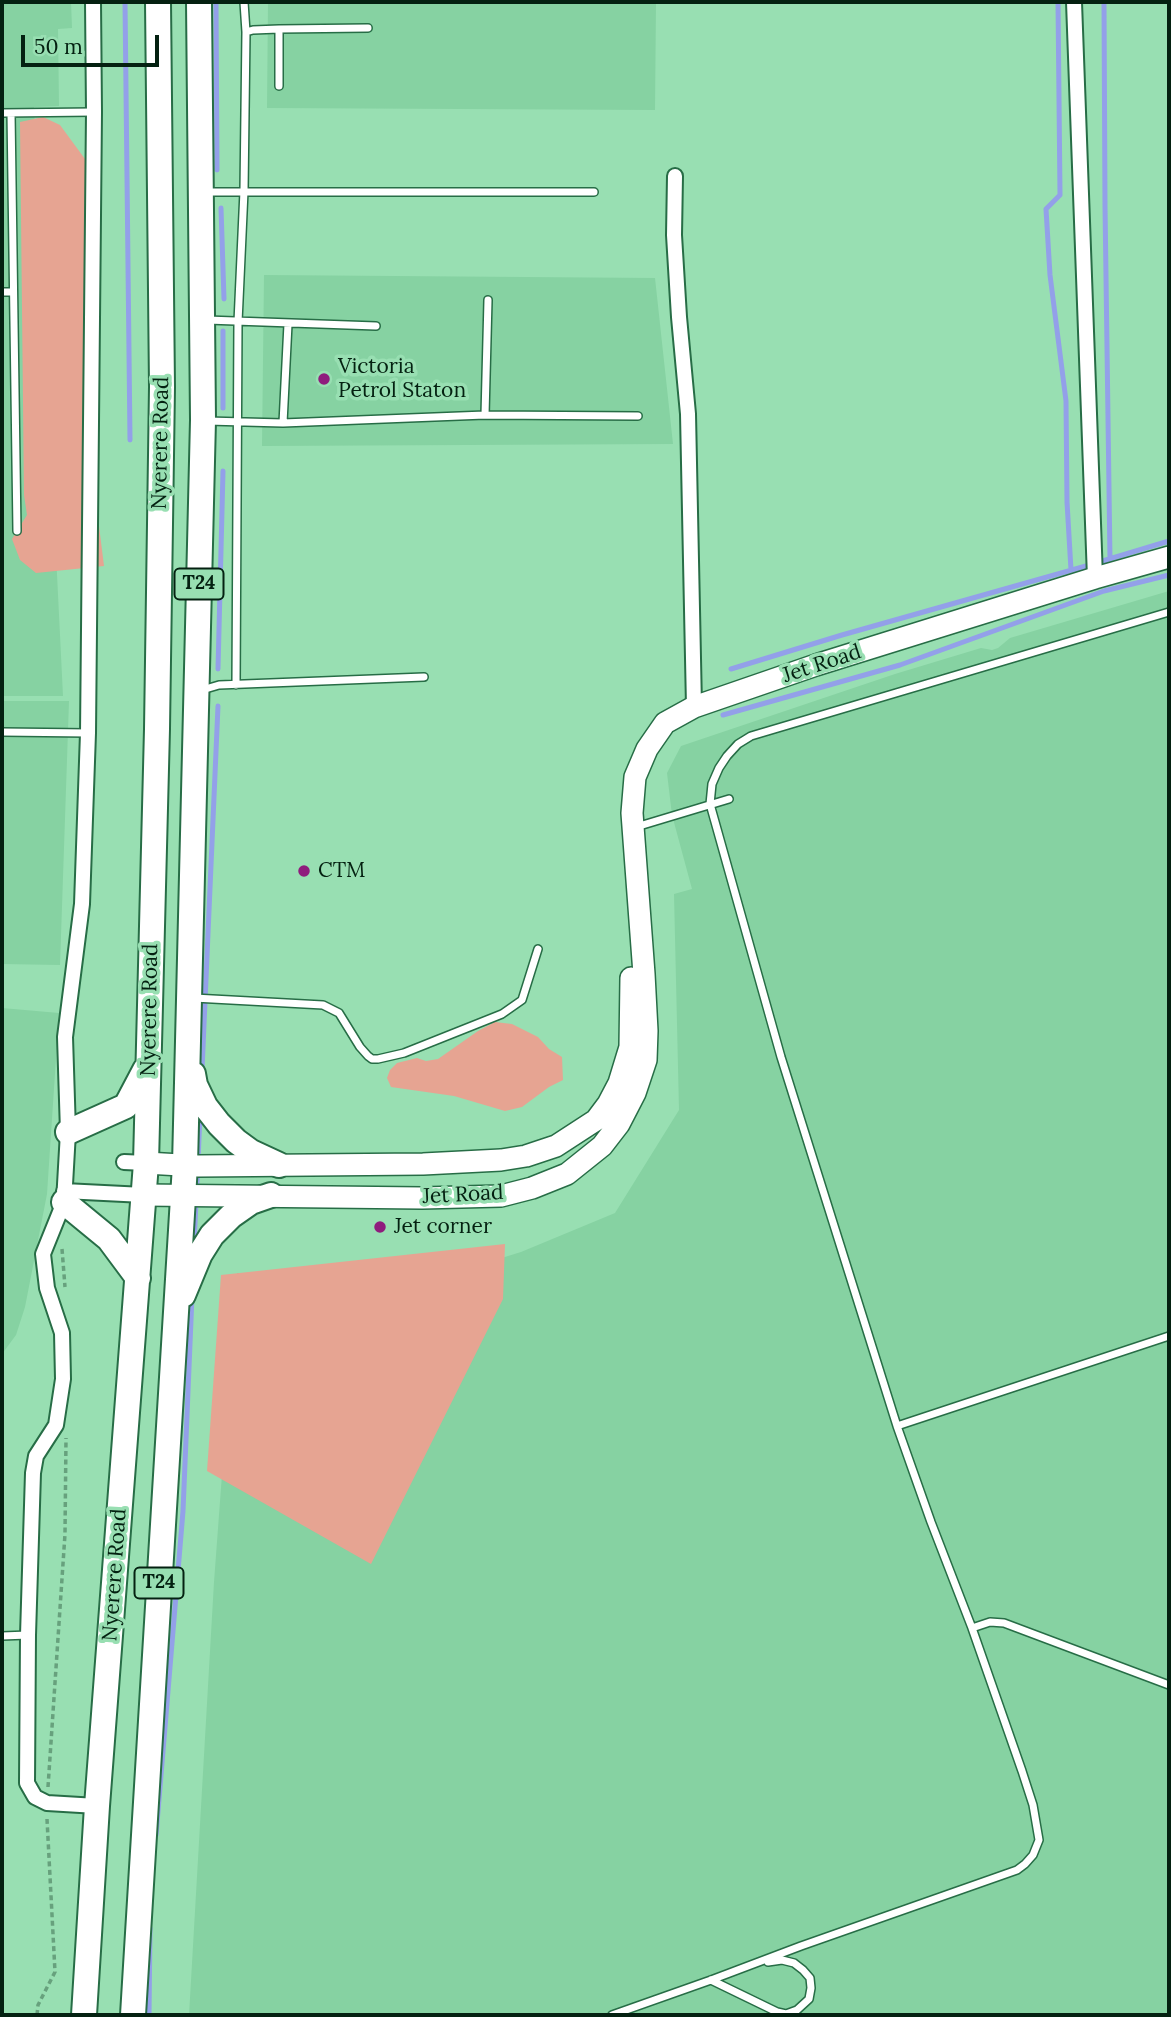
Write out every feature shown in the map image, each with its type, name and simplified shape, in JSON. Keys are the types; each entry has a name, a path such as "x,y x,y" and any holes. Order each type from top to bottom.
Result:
{"highway":[{"name":"Nyerere Road","path":"84,2015 97,1806 144,1195 135,1163 149,1062 162,387 158,2"},
{"name":"Nyerere Road","path":"133,2015 185,1166 189,1049 203,421 199,2"},
{"path":"189,1049 195,1085 205,1107 236,1141 262,1158 279,1165"},
{"path":"68,1132 126,1106 149,1062"},
{"path":"175,1323 186,1286 212,1235 231,1216 251,1202 271,1195"},
{"path":"64,1196 109,1238 138,1278"}],"main road":[{"name":"Jet Road","path":"144,1195 422,1198 501,1196 532,1188 567,1174 602,1146 620,1124 635,1093 646,1060 647,1031 632,813 635,777 647,749 665,723 694,707 816,665 1169,557"},
{"name":"Jet Road","path":"135,1163 185,1166 424,1164 502,1160 526,1156 556,1146 596,1120 620,1083 630,1047 632,959 639,910"}],"street":[{"path":"93,2 88,733 82,904 65,1037 68,1132 64,1196 43,1254 47,1288 62,1332 62,1379 56,1425 36,1456 33,1473 27,1783 35,1797 47,1803 97,1806"},
{"path":"1074,2 1095,578"},
{"path":"675,176 676,262 688,414 694,707"},
{"name":"Jet Road","path":"64,1196 144,1195"}],"lane":[{"path":"236,685 238,322 244,191 246,32 244,2"},
{"path":"246,32 368,27"},
{"path":"279,29 279,86"},
{"path":"2,113 94,112"},
{"path":"11,113 17,531"},
{"path":"201,192 594,192"},
{"path":"2,292 13,292"},
{"path":"485,415 488,300"},
{"path":"202,320 376,326"},
{"path":"283,423 288,324"},
{"path":"203,421 283,423 485,415 638,416"},
{"path":"612,2015 1017,1870 1033,1855 1039,1840 1033,1805 972,1628 897,1426 781,1057 710,804 712,784 719,768 738,744 751,736 1169,612"},
{"path":"196,691 219,685 424,677"},
{"path":"2,732 88,733"},
{"path":"633,828 729,799"},
{"path":"190,998 323,1005 339,1013 360,1047 372,1059 378,1059 404,1053 502,1014 522,1000 538,950"},
{"path":"897,1426 1169,1336"},
{"path":"972,1628 990,1622 1004,1623 1169,1685"},
{"path":"2,1636 28,1635"},
{"path":"711,1980 763,2006 786,2014 797,2010 809,1999 810,1978 794,1963 757,1963"}],"path":[{"path":"62,1247 66,1297"},
{"path":"37,2015 38,2005 55,1972 47,1803 65,1534 66,1432"}],"shaded area":[{"path":"2,2 71,2 72,28 58,29 59,106 34,107 63,696 2,696"},
{"path":"268,2 656,2 655,110 267,108"},
{"path":"43,117 60,125 85,159 83,500 99,526 104,566 36,573 20,560 12,539 27,515 24,495 20,122"},
{"path":"264,275 655,278 673,444 262,446"},
{"path":"1169,591 1169,2015 189,2015 214,1582 237,1273 450,1274 521,1252 615,1213 679,1110 674,894 692,889 672,815 667,773 681,746 895,674 981,648 992,650 1010,638"},
{"path":"2,701 69,701 60,965 2,964"},
{"path":"2,1008 59,1013 47,1194 25,1307 16,1335 2,1354"},
{"path":"495,1022 512,1024 538,1037 549,1049 562,1057 563,1080 522,1107 505,1111 454,1096 391,1087 387,1078 397,1063 417,1058 426,1061 438,1059"},
{"path":"505,1244 503,1299 371,1564 207,1471 221,1275"}],"waterway":[{"path":"125,2 130,440"},
{"path":"216,2 217,170"},
{"path":"1058,2 1060,195 1046,209 1050,275 1066,401 1071,570"},
{"path":"1104,2 1110,559"},
{"path":"221,208 224,299"},
{"path":"223,331 223,408"},
{"path":"218,669 223,471"},
{"path":"731,669 1169,541"},
{"path":"723,715 900,665 1104,591 1169,575"},
{"path":"202,1070 218,706"},
{"path":"198,1161 200,1115"},
{"path":"196,1192 198,1171"},
{"path":"194,1245 196,1202"},
{"path":"156,1835 183,1511 192,1296"},
{"path":"149,2015 150,1928"}],"place":[{"name":"Victoria Petrol Staton","path":"324,379"},
{"name":"CTM","path":"304,871"},
{"name":"Jet corner","path":"380,1227"}]}
